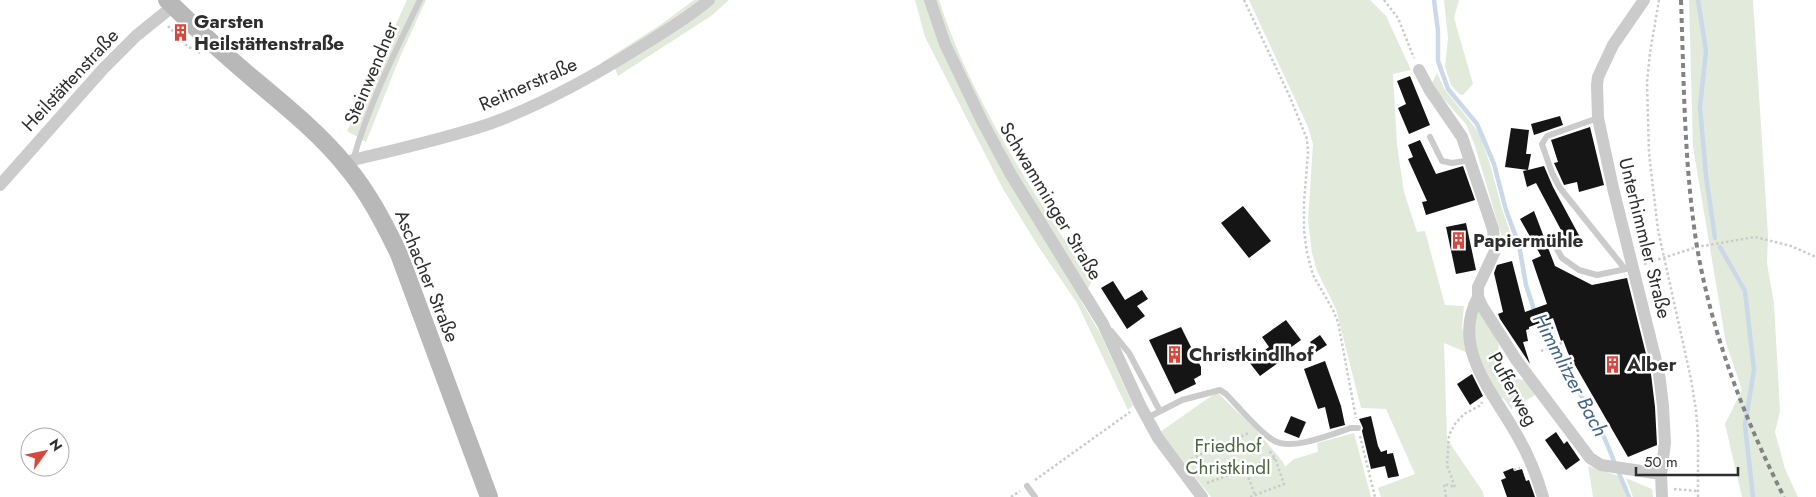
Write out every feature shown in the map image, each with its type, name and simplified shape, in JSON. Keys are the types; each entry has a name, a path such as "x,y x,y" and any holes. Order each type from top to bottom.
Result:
{"street":[{"name":"Reitnerstraße","path":"350,163 432,142 490,123 534,105 575,86 671,28 709,0"},
{"name":"Schwamminger Straße","path":"930,0 944,44 987,130 1028,204 1103,324 1147,418 1168,452 1207,493"},
{"name":"Unterhimmler Straße","path":"1644,0 1613,44 1598,77 1598,118 1628,269 1659,373 1665,443 1662,486"},
{"name":"Aschacher Straße","path":"170,3 220,51 350,163 399,254 489,497"},
{"name":"Heilstättenstraße","path":"0,185 103,69 170,3"},
{"name":"Pufferweg","path":"1419,70 1429,89 1462,137 1493,229 1495,251 1478,287 1478,297 1472,308 1470,322 1471,350 1477,368 1526,452 1543,497"},
{"path":"1478,297 1494,327 1570,434 1590,458 1601,465 1641,472 1662,486"}],"lane":[{"name":"Steinwendner","path":"350,163 380,87 420,0"},
{"path":"1598,118 1547,136 1542,144 1552,173 1560,188 1628,269"},
{"path":"1430,136 1442,161 1452,163 1471,160"},
{"path":"1552,240 1562,258 1579,270 1597,274 1628,269"},
{"path":"1103,324 1129,353 1160,411"},
{"path":"1147,418 1182,400 1220,390 1274,441 1288,444 1310,441 1351,428 1358,428"},
{"path":"1027,486 1035,497"}],"path":[{"path":"1244,0 1302,122 1307,139 1308,153 1304,202 1304,230 1307,253 1313,275 1338,322 1358,428 1375,497"},
{"path":"1384,0 1398,18 1419,70"},
{"path":"1659,0 1647,82 1653,197 1663,258 1691,379 1696,410 1698,497"},
{"path":"1628,269 1697,247 1755,236 1791,246 1816,256"},
{"path":"1541,351 1564,342"},
{"path":"1446,497 1444,484 1455,487 1447,465 1449,435 1455,424 1464,414 1481,405 1483,400 1492,394"},
{"path":"1011,497 1140,405"},
{"path":"1191,460 1214,447 1225,445 1252,431"},
{"path":"1207,493 1206,482 1275,458 1284,484 1250,497"},
{"path":"1246,468 1255,495"},
{"path":"1662,486 1697,491"}],"green space":[{"path":"407,0 426,0 400,57 366,142 347,131"},
{"path":"694,0 729,0 711,16 618,76 615,69 601,63 663,23"},
{"path":"915,0 939,0 952,37 986,110 1048,215 1092,281 1081,301 1100,333 1133,405 1128,410 1077,303 1038,246 1003,189 925,37"},
{"path":"1249,0 1370,0 1386,16 1411,70 1393,74 1397,145 1404,192 1417,232 1425,231 1445,305 1464,306 1462,327 1468,353 1444,343 1447,439 1483,492 1484,497 1381,497 1378,488 1415,474 1386,409 1361,408 1336,309 1317,271 1312,253 1308,221 1313,144 1308,127"},
{"path":"1444,0 1459,0 1454,18 1473,84 1463,95 1459,94 1451,85 1445,67 1448,38"},
{"path":"1689,0 1753,0 1768,236 1767,263 1774,304 1780,411 1775,432 1785,469 1798,497 1742,497 1725,424 1742,390 1726,343 1693,147"},
{"path":"1437,73 1445,90 1480,136 1516,249 1505,248 1475,146 1466,124 1431,85"},
{"path":"1477,309 1489,325 1499,344 1498,353 1505,368 1516,378 1525,380 1535,395 1511,409 1504,399 1499,396 1478,361 1474,339"},
{"name":"Friedhof Christkindl","path":"1217,392 1256,430 1283,462 1285,467 1294,459 1318,452 1317,443 1354,433 1371,497 1211,497 1160,432"},
{"path":"1588,466 1619,476 1627,497 1593,497"},
{"path":"1626,478 1652,489 1653,497 1633,497"}],"building":[{"path":"1410,76 1430,125 1409,134 1398,108 1406,104 1397,81"},
{"path":"1560,116 1563,125 1534,135 1531,124"},
{"path":"1590,127 1604,185 1579,192 1577,182 1564,185 1554,163 1558,162 1551,140"},
{"path":"1511,128 1529,130 1526,154 1531,154 1528,170 1505,167"},
{"path":"1420,140 1436,174 1463,166 1475,200 1426,215 1422,202 1427,201 1408,159 1413,157 1408,145"},
{"path":"1544,166 1581,239 1569,245 1536,183 1527,187 1523,171"},
{"path":"1243,206 1271,241 1249,258 1221,223"},
{"name":"Alber","path":"1534,211 1555,266 1592,285 1627,278 1651,374 1657,445 1628,457 1568,353 1563,340 1561,341 1553,318 1529,327 1526,330 1528,341 1523,342 1530,364 1500,319 1498,314 1503,312 1494,273 1497,265 1512,261 1525,312 1547,304 1532,260 1541,256 1520,219"},
{"name":"Papiermühle","path":"1466,223 1476,270 1456,274 1446,227"},
{"path":"1113,281 1125,300 1142,290 1148,299 1137,306 1145,316 1127,329 1101,288"},
{"path":"1286,320 1301,340 1286,351 1289,355 1260,376 1249,362 1269,347 1262,337"},
{"name":"Christkindlhof","path":"1181,327 1201,367 1201,375 1194,379 1196,384 1175,394 1149,340"},
{"path":"1320,335 1327,345 1316,352 1310,342"},
{"path":"1325,361 1341,406 1345,425 1330,429 1325,407 1318,409 1304,369"},
{"path":"1472,374 1483,396 1470,405 1457,384"},
{"path":"1291,416 1306,422 1299,438 1284,432"},
{"path":"1371,416 1378,446 1381,452 1387,450 1387,454 1393,453 1399,476 1388,478 1385,466 1371,469 1362,431 1363,428 1359,419"},
{"path":"1556,432 1564,444 1567,441 1580,460 1566,470 1545,440"},
{"path":"1513,468 1514,471 1522,469 1526,481 1529,480 1535,497 1507,497 1501,480 1506,478 1503,472"}],"waterway":[{"name":"Himmlitzer Bach","path":"1434,0 1438,31 1438,61 1448,89 1477,124 1494,164 1506,210 1519,245 1526,285 1539,325 1556,358 1579,392 1604,437 1629,497"},
{"path":"1698,0 1706,51 1700,107 1706,176 1715,238"},
{"path":"1720,247 1745,291 1754,370 1745,425 1753,497"}],"railway":[{"path":"1681,0 1689,185 1703,279 1711,312 1731,375 1769,467 1784,497"}],"place":[{"name":"Garsten Heilstättenstraße","path":"180,32"},
{"name":"Papiermühle","path":"1459,240"},
{"name":"Christkindlhof","path":"1175,354"},
{"name":"Alber","path":"1613,364"}]}
